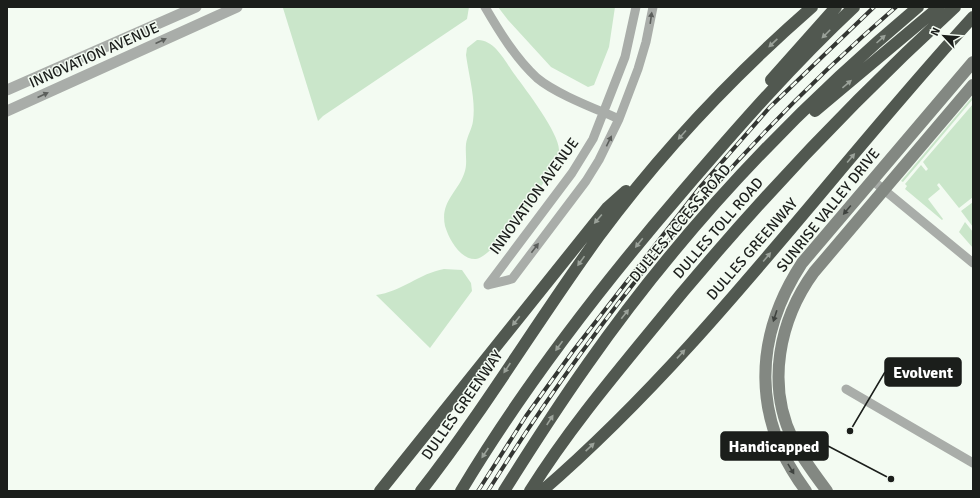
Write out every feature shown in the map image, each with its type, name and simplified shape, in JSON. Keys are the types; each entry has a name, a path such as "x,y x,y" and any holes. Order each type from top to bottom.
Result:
{"highway":[{"path":"380,491 607,208 656,164 741,73 812,7"},
{"path":"664,213 694,167 836,7"},
{"name":"DULLES ACCESS ROAD","path":"461,491 501,429 558,347 605,285 664,213 776,86 854,7"},
{"name":"DULLES ACCESS ROAD","path":"504,491 568,391 606,338 662,267 743,174 830,86 918,7"},
{"path":"743,174 790,135 833,95 939,7"},
{"name":"DULLES TOLL ROAD","path":"530,491 561,443 669,309 758,206 857,100 955,7"},
{"name":"DULLES GREENWAY","path":"541,491 562,474 628,411 718,314 973,17"},
{"name":"DULLES GREENWAY","path":"421,491 586,254 656,164"},
{"path":"541,491 592,406"}],"main road":[{"name":"SUNRISE VALLEY DRIVE","path":"806,491 784,457 770,415 765,381 767,348 781,299 802,263 973,62"},
{"name":"SUNRISE VALLEY DRIVE","path":"827,491 801,455 793,440 782,410 779,369 783,337 788,317 806,282 973,85"}],"street":[{"name":"INNOVATION AVENUE","path":"7,90 196,7"},
{"name":"INNOVATION AVENUE","path":"7,111 237,7"},
{"path":"485,7 518,56 538,78 558,91 619,119"},
{"name":"INNOVATION AVENUE","path":"636,7 625,57 605,113 583,156 488,285 512,279 586,181 607,146 619,119 646,42 653,7"},
{"path":"872,180 973,263"},
{"path":"846,389 973,463"}],"green space":[{"path":"469,7 467,19 323,116 318,121 283,8"},
{"path":"498,7 615,7 609,47 594,85 588,87 551,67"},
{"path":"477,40 489,43 495,47 504,58 554,133 559,150 556,160 548,175 524,211 497,244 485,255 476,259 465,256 456,248 445,226 444,218 447,204 461,181 465,170 466,144 474,113 466,55 467,48"},
{"path":"973,96 973,99 903,182 901,181"},
{"path":"973,104 973,197 959,208 939,183 937,185 940,189 928,199 943,219 942,220 905,189 907,186 905,184 921,165 926,171 928,169 923,162"},
{"path":"973,202 973,227 961,211"},
{"path":"965,222 973,232 973,248 959,232"},
{"path":"444,269 462,270 471,283 472,291 430,348 376,295 394,290 427,274"}],"railway":[{"path":"478,491 526,416 573,351 701,186 770,107 874,7"},
{"path":"488,491 531,424 577,359 624,295 674,234 726,174 780,116 837,60 896,7"}],"place":[{"name":"Evolvent","path":"850,431"},
{"name":"Handicapped","path":"891,479"}]}
